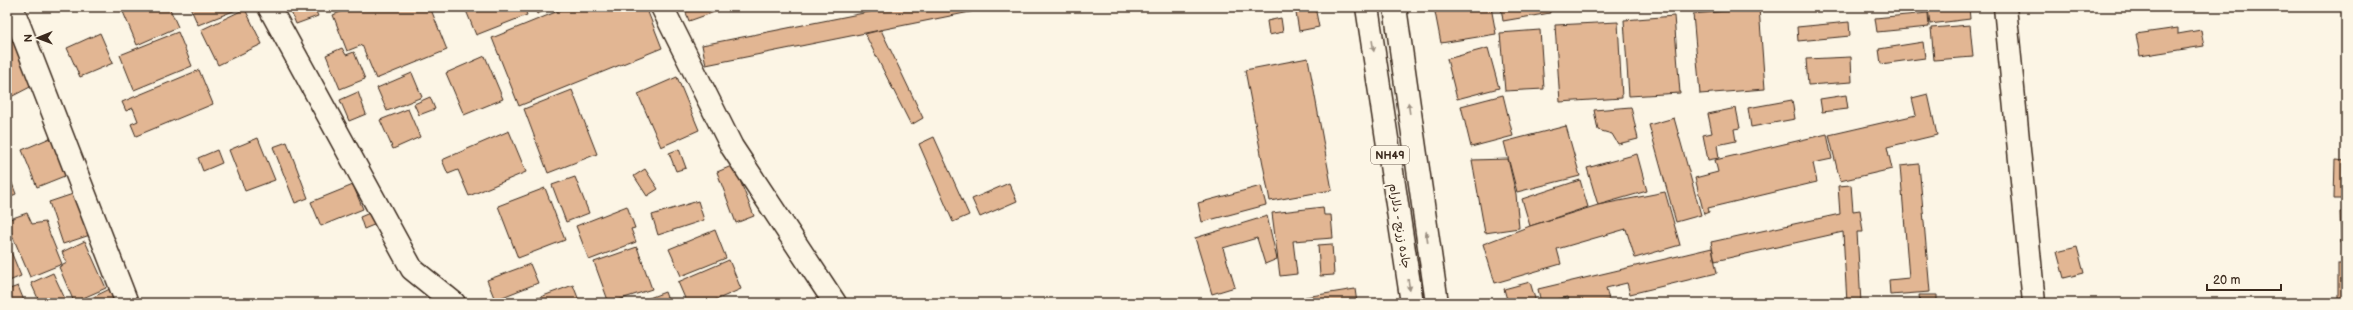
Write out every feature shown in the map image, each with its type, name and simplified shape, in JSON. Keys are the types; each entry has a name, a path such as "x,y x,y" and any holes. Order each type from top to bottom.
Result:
{"main road":[{"path":"12,7 126,303"},
{"path":"269,7 412,269 454,303"},
{"path":"662,7 732,148 835,303"},
{"name":"جاده زرنج - دلارام","path":"1367,7 1412,303"},
{"name":"جاده زرنج - دلارام","path":"1395,7 1437,303"},
{"path":"2005,7 2034,303"}],"building":[{"path":"121,7 169,7 178,27 137,45"},
{"path":"190,7 241,7 241,8 198,25"},
{"path":"289,7 314,7 318,16 296,24"},
{"path":"353,7 430,7 447,50 376,79 362,45 347,51 333,15"},
{"path":"524,7 527,15 476,35 465,8"},
{"path":"534,7 553,7 537,14"},
{"path":"568,7 646,7 662,48 519,106 492,38"},
{"path":"684,7 726,7 726,8 689,21"},
{"path":"894,7 995,7 706,65 702,45"},
{"path":"1295,7 1315,7 1319,27 1299,31"},
{"path":"1434,7 1491,7 1496,34 1441,43"},
{"path":"1501,7 1549,7 1550,13 1503,21"},
{"path":"1555,7 1569,7 1556,9"},
{"path":"1914,7 1969,7 1970,19 1930,24 1928,9 1914,11"},
{"path":"1759,8 1765,89 1700,94 1693,14"},
{"path":"245,9 262,44 218,65 201,30"},
{"path":"1928,13 1929,27 1877,32 1875,18"},
{"path":"1674,16 1680,93 1629,96 1624,20"},
{"path":"1281,18 1283,32 1269,35 1267,21"},
{"path":"1618,22 1622,98 1560,102 1555,25"},
{"path":"1849,22 1850,36 1798,41 1797,27"},
{"path":"1970,25 1973,57 1934,60 1931,28"},
{"path":"2178,28 2178,34 2201,30 2204,46 2140,56 2136,34"},
{"path":"7,29 34,85 7,99"},
{"path":"881,30 923,118 911,125 865,34"},
{"path":"1540,30 1544,89 1505,91 1500,33"},
{"path":"178,32 192,66 134,90 120,55"},
{"path":"100,33 113,63 80,77 67,48"},
{"path":"1923,42 1925,58 1881,64 1879,49"},
{"path":"342,48 346,55 354,52 365,79 340,89 326,55"},
{"path":"1488,48 1499,88 1457,99 1447,59"},
{"path":"485,56 503,99 464,115 446,73"},
{"path":"1851,57 1852,82 1808,85 1806,59"},
{"path":"1308,58 1332,190 1270,201 1245,70"},
{"path":"199,70 213,104 136,136 131,124 138,121 133,108 126,111 122,102"},
{"path":"412,73 422,97 387,111 377,88"},
{"path":"677,77 699,130 661,147 638,94"},
{"path":"572,90 597,154 548,173 524,109"},
{"path":"358,92 366,114 349,121 340,100"},
{"path":"1928,94 1937,135 1887,147 1892,169 1840,181 1829,135 1916,115 1912,98"},
{"path":"1503,95 1513,136 1471,147 1461,106"},
{"path":"1846,95 1848,109 1822,112 1820,99"},
{"path":"430,97 435,109 419,115 414,104"},
{"path":"1792,100 1795,119 1751,127 1748,108"},
{"path":"1631,107 1638,139 1618,144 1612,134 1598,130 1594,110"},
{"path":"1736,108 1740,128 1734,129 1736,141 1717,145 1719,158 1708,160 1703,135 1712,133 1708,114"},
{"path":"408,109 420,137 393,149 380,120"},
{"path":"1674,118 1701,215 1676,222 1649,125"},
{"path":"1566,126 1580,176 1517,192 1504,142"},
{"path":"509,131 526,172 469,196 458,170 448,174 442,160"},
{"path":"1827,134 1832,159 1813,163 1817,182 1708,208 1709,212 1704,214 1695,178 1718,172 1715,160"},
{"path":"57,135 72,173 37,187 22,150"},
{"path":"934,137 969,215 953,222 919,144"},
{"path":"258,138 275,180 245,191 229,150"},
{"path":"287,142 308,198 295,203 273,147"},
{"path":"679,149 686,168 676,171 669,153"},
{"path":"217,150 222,163 203,171 198,158"},
{"path":"1637,154 1647,191 1598,205 1587,168"},
{"path":"1508,159 1516,194 1519,228 1485,233 1472,160"},
{"path":"2335,160 2346,161 2346,199 2334,199"},
{"path":"1919,164 1930,292 1890,295 1889,280 1909,278 1900,166"},
{"path":"734,165 754,216 736,223 717,172"},
{"path":"645,169 658,189 647,196 634,176"},
{"path":"7,170 16,194 7,198"},
{"path":"575,177 589,213 566,222 552,185"},
{"path":"1580,180 1588,207 1530,226 1522,199"},
{"path":"1009,183 1017,201 980,217 972,199"},
{"path":"353,185 363,209 321,226 311,202"},
{"path":"1851,185 1853,211 1860,210 1863,232 1857,232 1861,303 1847,303 1843,232 1715,261 1711,242 1840,214 1838,186"},
{"path":"1261,186 1266,205 1202,222 1198,203"},
{"path":"545,188 565,240 518,258 498,206"},
{"path":"79,192 93,234 63,244 49,202"},
{"path":"1665,192 1680,245 1635,258 1626,229 1557,249 1561,264 1495,283 1483,244 1530,226 1598,205"},
{"path":"698,201 704,220 658,235 652,215"},
{"path":"627,206 635,228 631,229 636,242 589,260 576,226"},
{"path":"1323,207 1324,215 1331,215 1333,238 1293,241 1297,274 1280,276 1272,213"},
{"path":"372,212 376,224 364,229 360,217"},
{"path":"2340,212 2346,212 2346,243 2341,243"},
{"path":"27,213 32,224 45,222 62,264 30,277 7,223 7,220"},
{"path":"1267,216 1277,259 1265,264 1257,238 1223,248 1235,287 1212,294 1195,238"},
{"path":"715,230 726,258 681,276 669,249"},
{"path":"85,241 106,288 74,302 59,267 67,263 62,252"},
{"path":"1332,244 1334,275 1320,276 1318,245"},
{"path":"9,247 21,276 7,282 7,248"},
{"path":"637,247 652,289 609,303 594,262"},
{"path":"2077,247 2084,273 2064,278 2057,252"},
{"path":"1712,248 1717,273 1630,294 1627,283 1606,288 1609,300 1596,303 1570,303 1568,297 1541,303 1538,289"},
{"path":"729,260 741,289 709,303 687,303 678,282"},
{"path":"530,264 538,283 495,300 487,280"},
{"path":"2338,264 2346,264 2346,302 2338,302"},
{"path":"53,273 67,303 40,303 31,283"},
{"path":"1530,282 1536,302 1508,303 1504,289"},
{"path":"573,285 580,303 524,303"},
{"path":"18,286 25,303 7,303 7,290"},
{"path":"116,286 124,303 81,303"},
{"path":"1355,289 1357,303 1306,303 1305,297"},
{"path":"665,292 669,303 636,303"},
{"path":"1919,295 1937,295 1937,303 1920,303"},
{"path":"1568,299 1568,303 1546,303"},
{"path":"765,300 766,303 755,303"}]}
